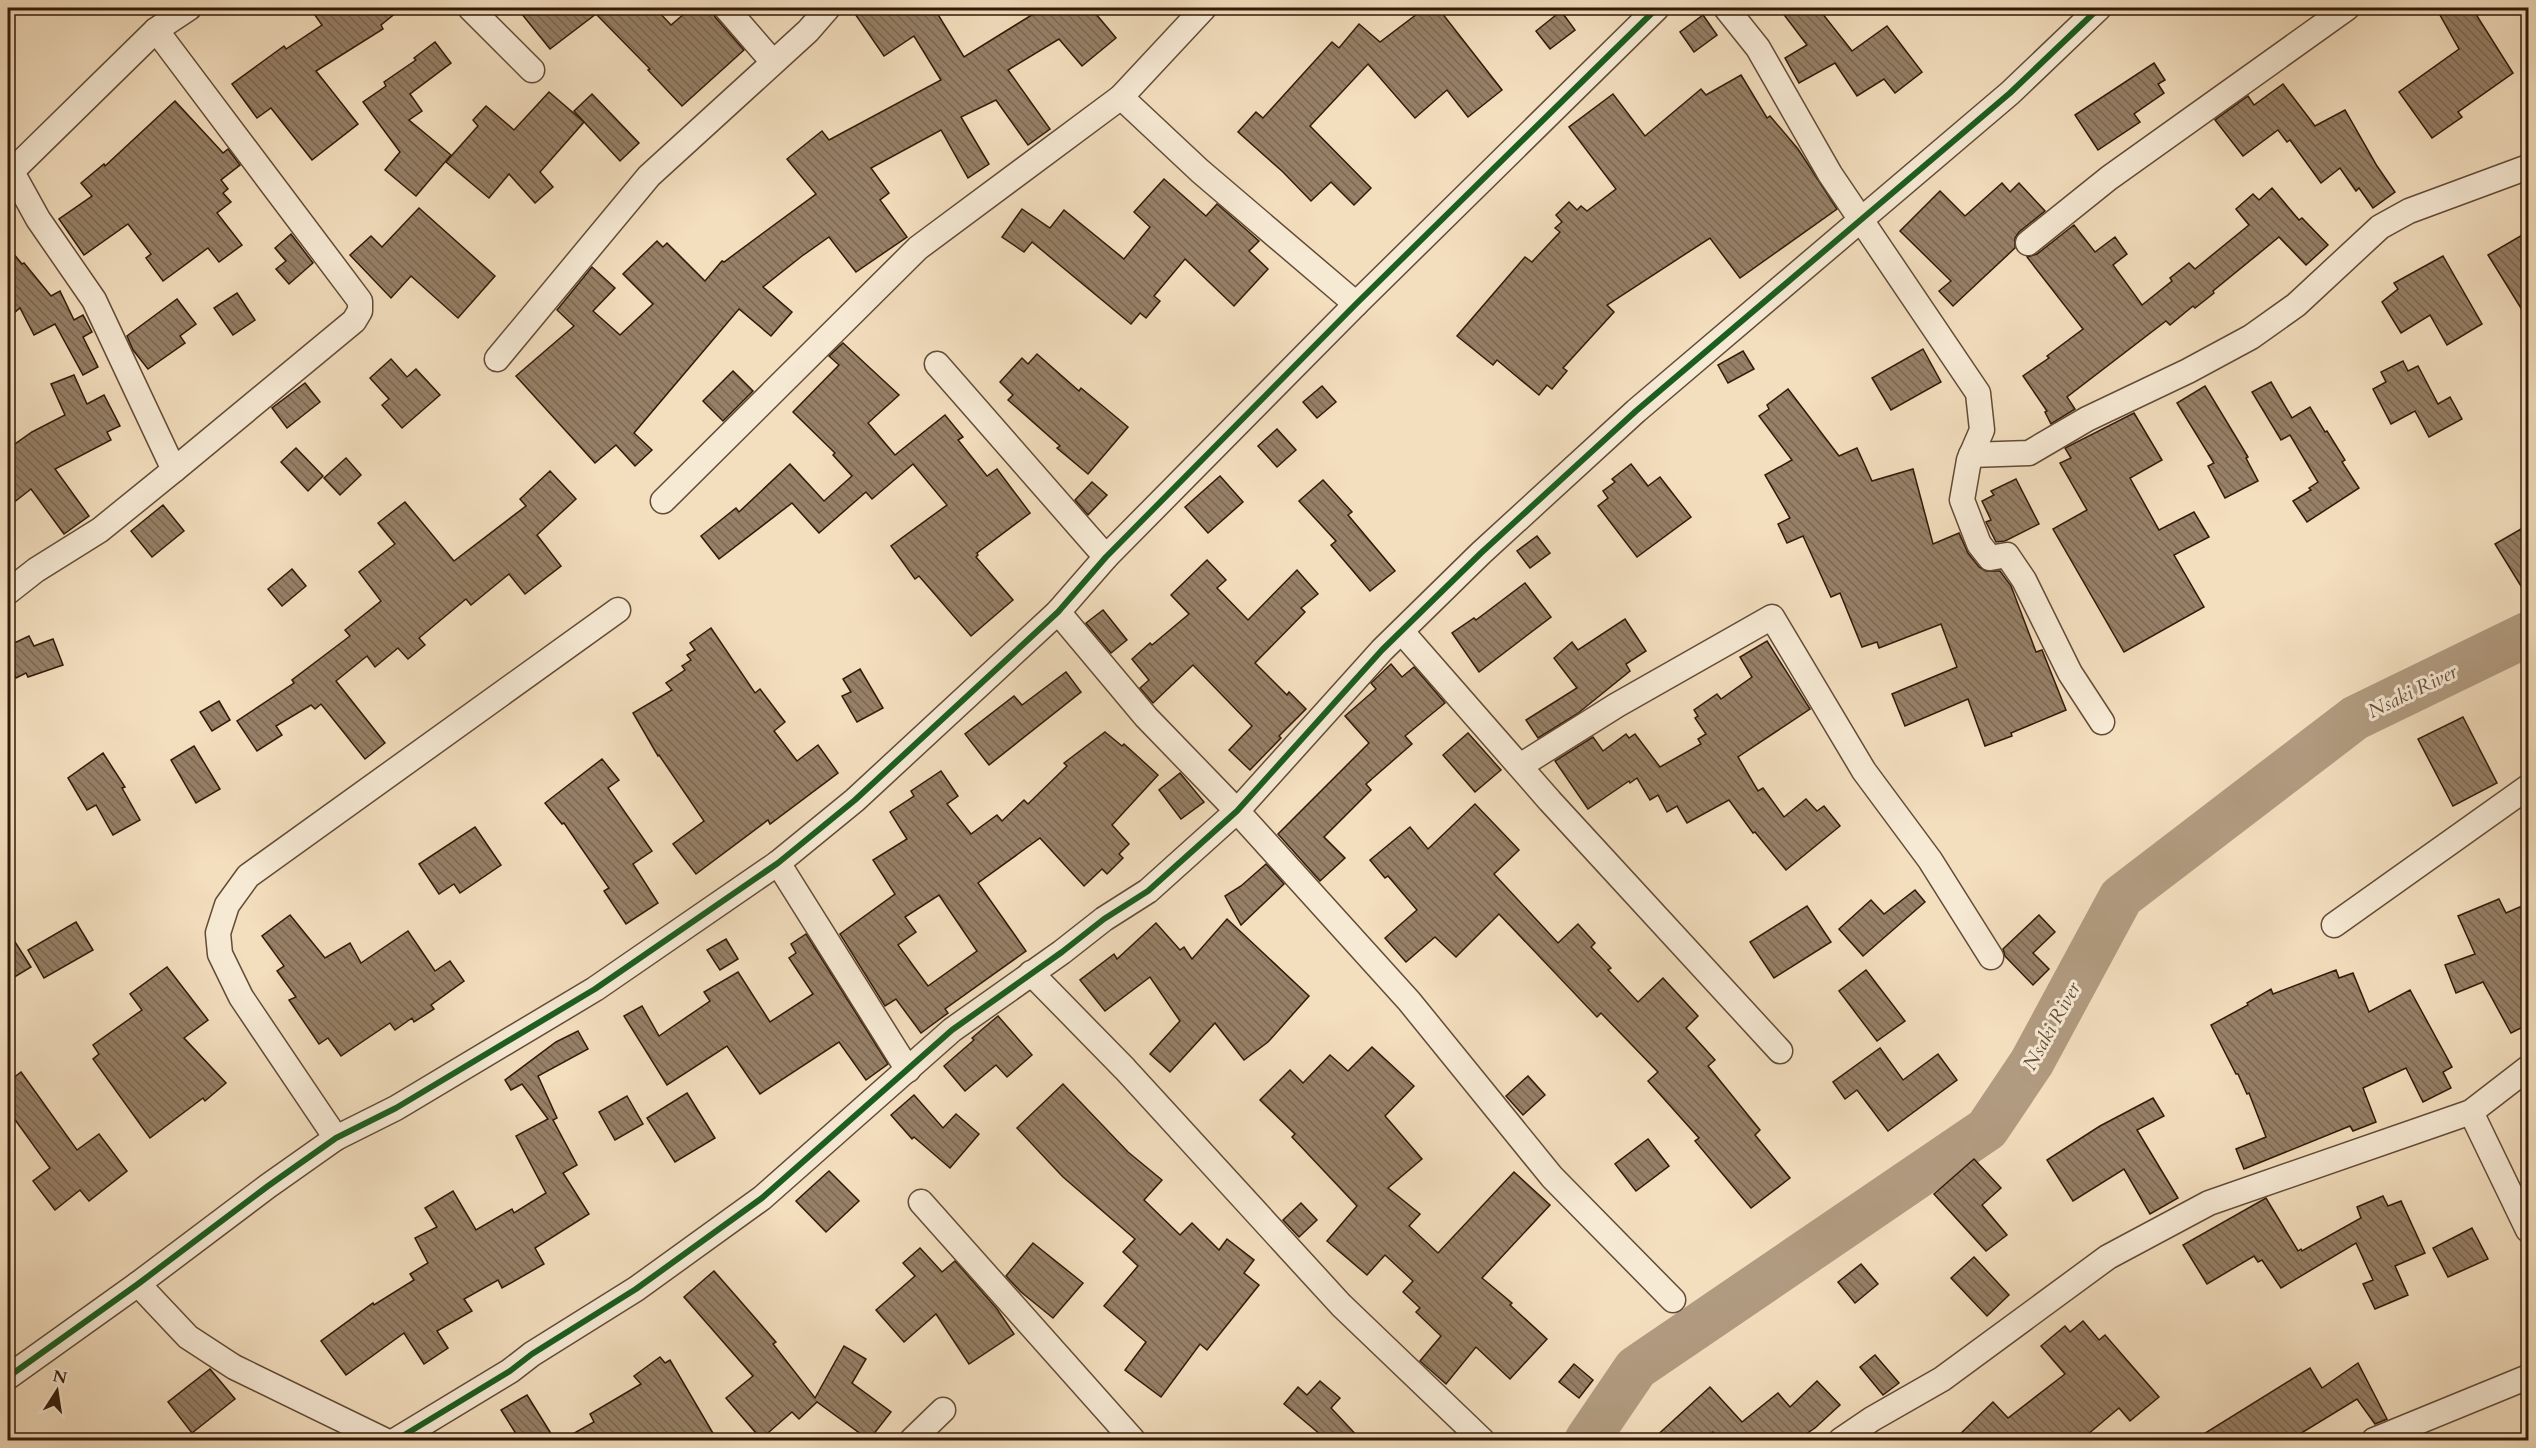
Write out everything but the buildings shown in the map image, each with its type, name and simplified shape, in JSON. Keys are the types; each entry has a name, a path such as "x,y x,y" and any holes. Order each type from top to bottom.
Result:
{"street":[{"path":"174,470 94,300 38,219 10,173 156,30 189,8"},
{"path":"470,8 532,70"},
{"path":"726,8 772,61"},
{"path":"497,359 649,176 772,61 808,31 828,8"},
{"path":"663,501 918,248 1121,97 1203,8"},
{"path":"8,1377 336,1138 396,1108 594,988 778,863 855,800 1058,612 1106,558 1356,304 1657,8"},
{"path":"1726,8 1758,48 1830,174 1978,393 1982,430 1971,455 1962,500 1979,543 1990,558 2007,555 2024,580 2070,673 2102,722"},
{"path":"396,1440 510,1371 532,1354 636,1289 752,1205 952,1030 1104,919 1148,891 1237,811 1382,650 1481,553 1636,411 2010,93 2099,8"},
{"path":"2028,243 2109,178 2347,8"},
{"path":"8,592 36,570 100,530 354,321 360,311 360,301 156,30"},
{"path":"1121,97 1200,171 1356,304"},
{"path":"1971,455 2030,453 2087,419 2188,371 2251,337 2296,305 2380,227 2409,211 2529,167"},
{"path":"937,364 1106,558"},
{"path":"336,1138 242,997 220,954 218,933 227,905 248,876 618,610"},
{"path":"1058,612 1146,717 1237,811 1409,1001 1552,1177 1673,1300"},
{"path":"1520,766 1617,705 1772,617 1864,771 1924,852 1991,957"},
{"path":"1402,632 1520,766 1780,1051"},
{"path":"2334,925 2529,787"},
{"path":"778,863 908,1070"},
{"path":"1031,973 1125,1069 1341,1305 1482,1440"},
{"path":"1841,1440 1872,1419 1942,1379 2108,1257 2210,1203 2471,1112 2529,1068"},
{"path":"2471,1112 2529,1230"},
{"path":"921,1202 1127,1439"},
{"path":"138,1284 188,1336 234,1367 384,1440"},
{"path":"2374,1440 2529,1377"},
{"path":"912,1440 943,1410"}],"waterway":[{"name":"Nsaki River","path":"1587,1440 1636,1368 1987,1129 2032,1062 2121,897 2355,718 2528,634"}],"cycle path":[{"path":"8,1377 336,1138 396,1108 595,989 778,863 855,800 1058,612 1106,557 1356,304 1657,8"},
{"path":"396,1440 510,1371 532,1354 636,1289 762,1198 952,1030 1062,952 1104,919 1148,891 1237,811 1382,650 1481,553 1636,411 2010,93 2099,8"}]}
